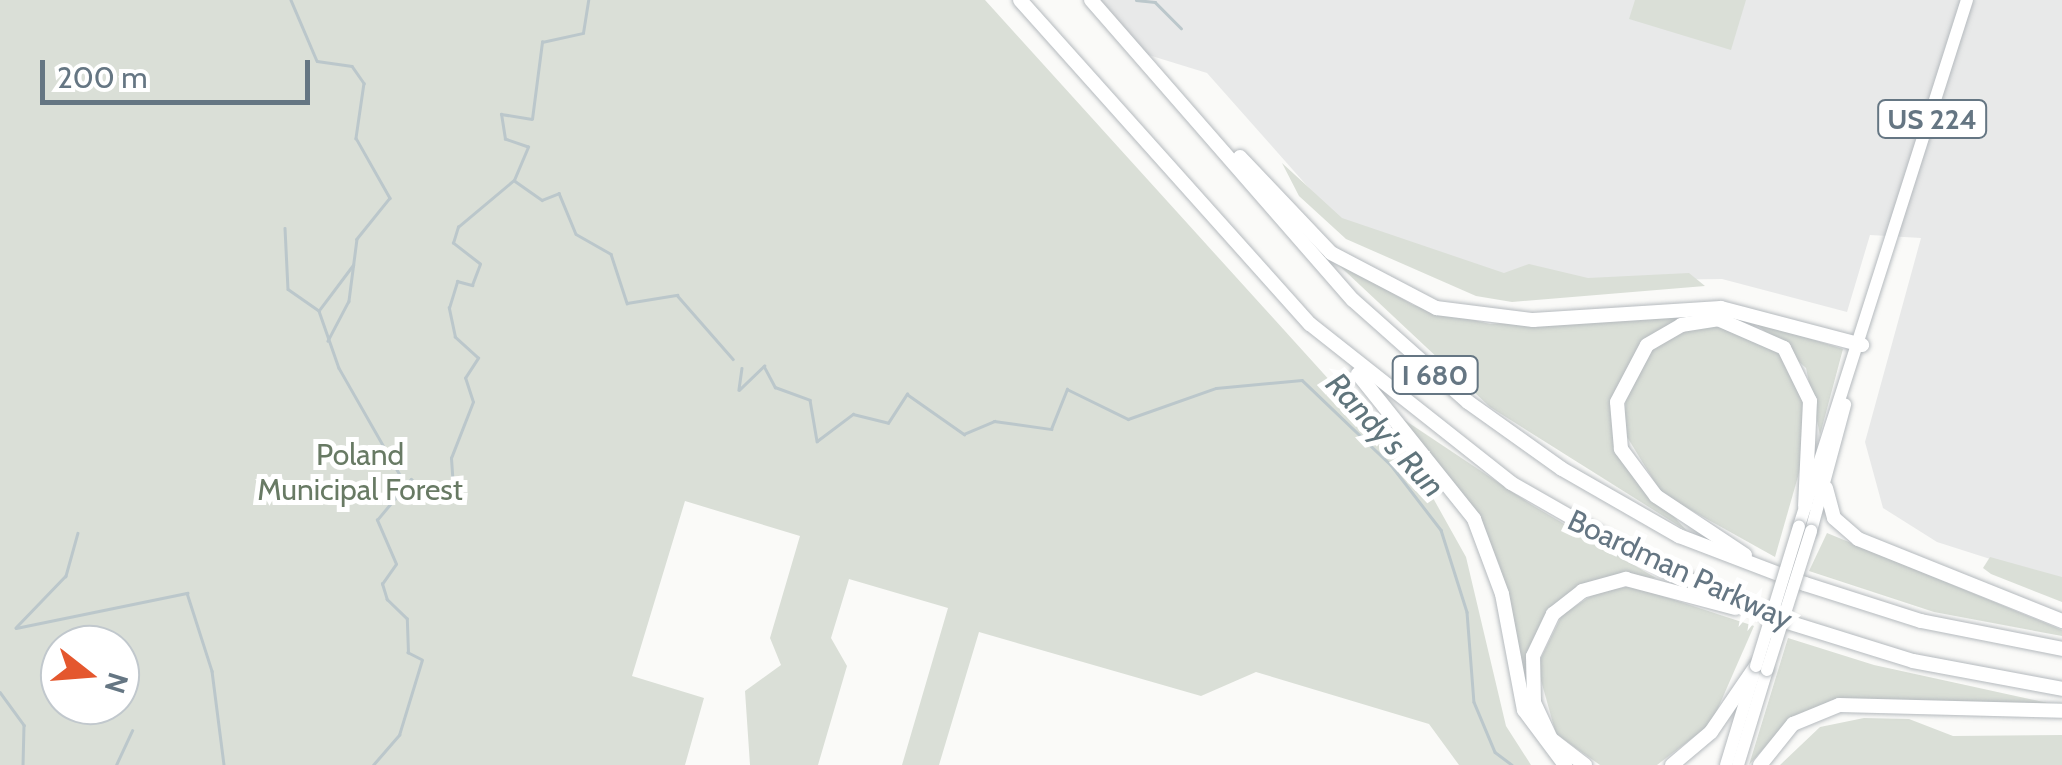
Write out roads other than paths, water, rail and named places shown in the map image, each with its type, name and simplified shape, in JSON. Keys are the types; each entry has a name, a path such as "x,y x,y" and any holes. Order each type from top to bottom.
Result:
{"highway":[{"name":"Boardman Parkway","path":"1020,0 1338,350 1563,516 1778,619 1913,661 2062,689"},
{"name":"Boardman Parkway","path":"1090,0 1174,89 1331,277 1468,402 1620,504 1766,570 1892,614 2062,648"},
{"path":"1174,89 1332,253 1414,301 1498,320 1721,308 1862,345"},
{"path":"1766,570 1656,496 1630,466 1617,402 1647,345 1682,324 1718,320 1753,327 1784,348 1810,401 1805,506"},
{"path":"1338,350 1474,520 1498,582 1524,710 1565,765"},
{"path":"1826,488 1834,518 1858,539 2062,621"},
{"path":"1585,765 1550,739 1530,677 1541,633 1569,600 1605,582 1639,580 1778,619"},
{"path":"1672,765 1711,732 1762,668"},
{"path":"1760,765 1793,724 1839,704 2062,711"}],"main road":[{"name":"US 224","path":"1738,765 1762,668 1805,528 1826,488 1845,402 1967,0"},
{"name":"US 224","path":"1805,528 1805,506 1845,402"},
{"name":"US 224","path":"1726,765 1762,668"}],"waterway":[{"path":"291,0 317,61 352,66 364,83 356,138 390,198 357,239 349,301 328,341"},
{"path":"373,765 399,735 422,660 408,653 407,619 387,600 382,584 396,564 377,520 411,479 433,496 453,487 451,458 473,402 465,378 478,358 455,337 449,308 457,281 472,285 480,264 453,243 458,227 514,180 528,147 505,139 501,114 532,119 542,42 583,33 588,0"},
{"path":"1136,0 1155,2 1181,28"},
{"name":"Randy's Run","path":"515,181 542,200 559,193 576,234 611,254 627,303 677,295 733,359"},
{"path":"285,228 288,289 319,311 339,368 404,482"},
{"path":"320,309 353,265"},
{"name":"Randy's Run","path":"742,368 739,390 764,366 775,387 810,400 817,441 853,414 888,423 907,394 964,434 994,421 1051,429 1067,389 1128,419 1216,388 1302,380 1391,465 1441,530 1467,612 1474,702 1495,752 1512,765"},
{"path":"78,533 66,576 16,628 187,593 212,671 224,765"},
{"path":"0,692 24,725 23,765"},
{"path":"116,765 132,730"}],"park label":[{"name":"Poland Municipal Forest","path":"360,472"}]}
